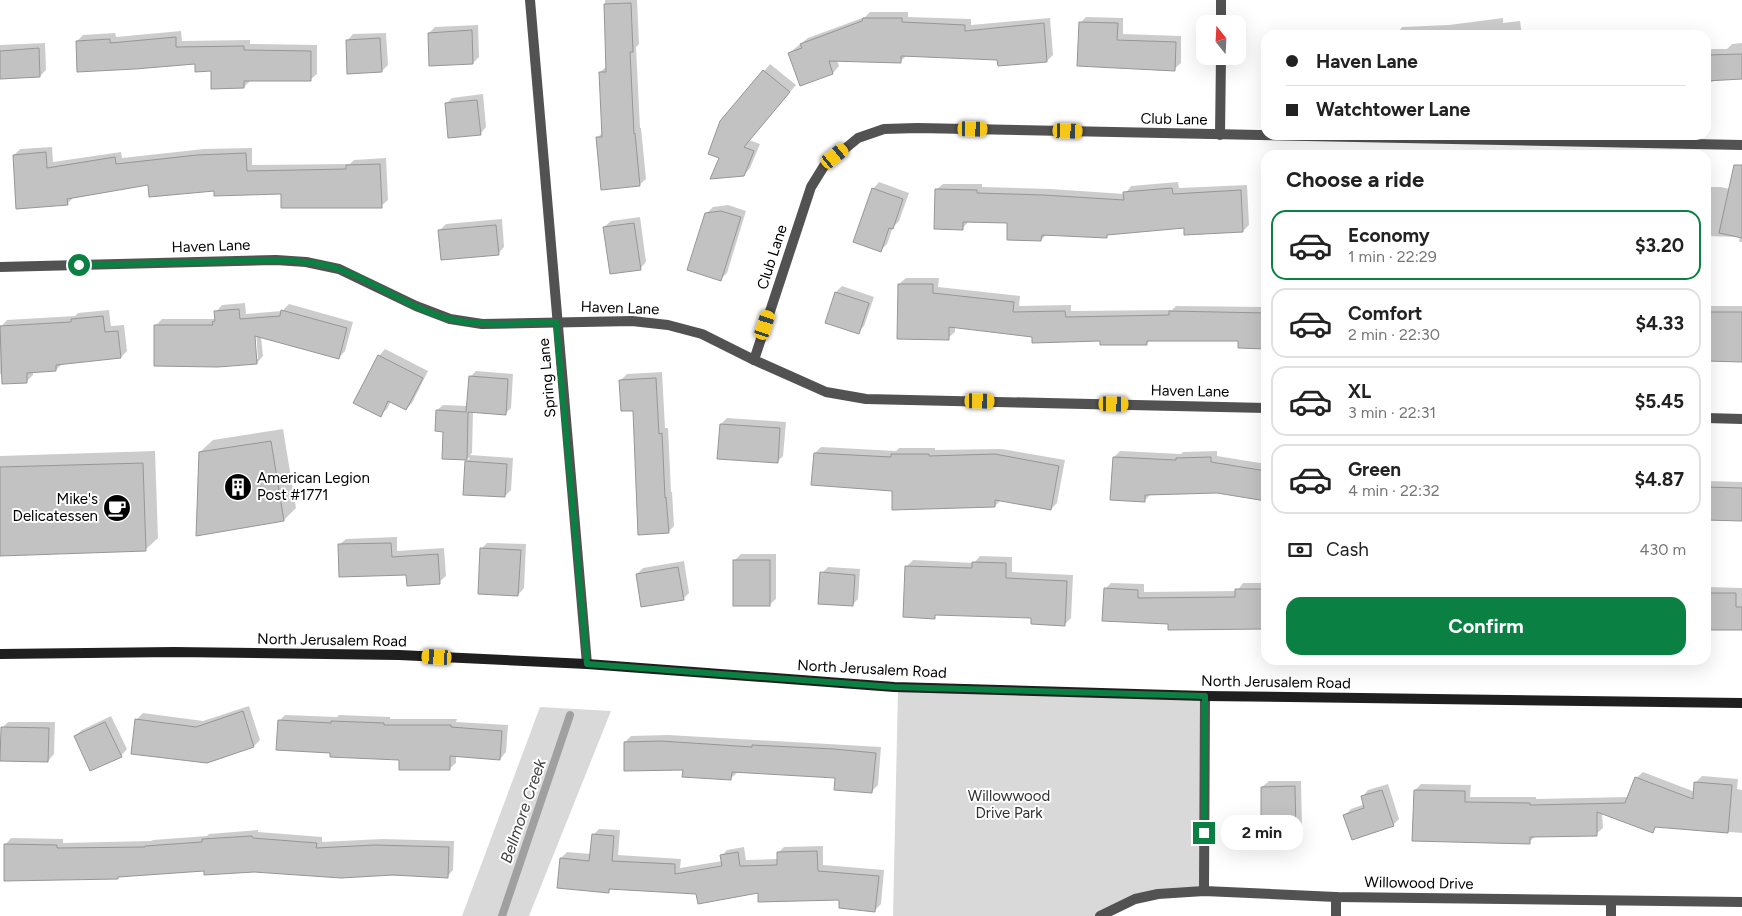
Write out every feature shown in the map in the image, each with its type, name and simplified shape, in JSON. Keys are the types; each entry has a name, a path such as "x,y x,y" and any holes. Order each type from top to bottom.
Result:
{"main road":[{"name":"North Jerusalem Road","path":"0,654 174,652 380,655 587,664 894,687 1205,696 1742,704"}],"street":[{"name":"Spring Lane","path":"530,0 556,322 587,664"},
{"path":"1221,15 1222,0"},
{"path":"1220,134 1221,65"},
{"name":"Club Lane","path":"754,360 811,187 824,166 858,138 884,129 916,128 1261,135"},
{"name":"Club Lane","path":"1505,140 1742,145"},
{"name":"Haven Lane","path":"0,267 276,260 306,262 339,269 416,306 450,319 482,324 632,321 668,325 702,334 754,360 826,392 866,399 1261,408"},
{"path":"1711,418 1742,419"},
{"path":"1204,891 1205,696"},
{"name":"Willowood Drive","path":"1100,916 1135,899 1158,894 1204,891 1336,897 1611,902 1742,902"},
{"path":"1336,897 1336,916"},
{"path":"1611,902 1611,916"}],"green space":[{"name":"Willowwood Drive Park","path":"898,690 1204,698 1205,889 1136,897 1100,916 893,916"},
{"path":"540,707 611,711 529,916 462,916"}],"building":[{"path":"631,3 633,52 630,52 634,134 640,186 601,190 596,137 602,137 599,72 606,72 604,4"},
{"path":"863,18 902,18 902,22 965,25 965,31 1044,23 1047,62 998,66 997,60 901,56 901,63 829,61 833,74 800,86 788,53 802,48 800,44 862,21"},
{"path":"1079,22 1118,23 1117,40 1176,42 1175,71 1077,66"},
{"path":"472,30 473,64 429,66 428,33"},
{"path":"176,37 176,47 244,46 244,50 311,51 311,81 244,81 244,88 211,89 211,71 195,72 195,64 77,72 76,41 110,39 110,43"},
{"path":"380,38 382,72 347,74 346,40"},
{"path":"39,48 40,77 0,79 0,51"},
{"path":"1742,54 1742,79 1711,81 1711,55"},
{"path":"763,70 790,92 744,147 754,151 744,176 710,179 719,158 708,154 720,121"},
{"path":"477,100 481,135 448,138 445,103"},
{"path":"46,152 47,168 115,157 116,164 197,155 246,153 247,171 346,169 346,165 380,164 382,208 281,208 281,194 214,196 214,191 149,197 148,185 67,199 68,205 16,209 13,155"},
{"path":"1734,165 1742,165 1742,238 1719,233"},
{"path":"872,188 903,199 893,229 889,228 881,252 853,242"},
{"path":"1172,188 1173,194 1241,190 1243,232 1184,235 1184,228 1107,235 1107,238 1042,235 1041,241 1007,240 1007,223 963,222 963,230 934,229 935,189 977,190 977,193 1124,200 1123,192"},
{"path":"721,211 741,217 721,281 687,270 705,213"},
{"path":"634,223 641,270 610,274 603,227"},
{"path":"496,225 499,255 441,260 438,230"},
{"path":"898,284 933,284 933,293 1014,302 1013,312 1065,311 1066,317 1169,315 1169,311 1261,313 1261,349 1238,348 1238,341 1147,341 1147,345 1100,345 1100,341 1032,343 1032,337 949,327 949,340 897,339"},
{"path":"835,292 869,303 859,334 825,323"},
{"path":"239,309 240,319 280,316 281,310 347,328 339,359 255,336 257,364 218,367 154,366 154,325 213,325 212,322 215,321 214,311"},
{"path":"1711,312 1742,312 1742,362 1711,361"},
{"path":"103,316 105,332 118,331 121,358 56,365 56,371 27,373 27,383 2,384 0,326 71,322 71,319"},
{"path":"378,355 423,378 406,410 388,401 381,417 353,403"},
{"path":"469,376 508,379 506,415 468,412 467,460 442,459 443,432 435,431 436,410 466,412"},
{"path":"656,378 659,434 662,433 665,498 669,533 638,535 633,411 621,411 619,380"},
{"path":"720,424 780,428 778,463 717,459"},
{"name":"American Legion Post #1771","path":"271,441 284,521 196,536 199,452"},
{"path":"814,453 891,457 891,454 929,454 929,456 995,454 1059,466 1051,510 995,500 995,507 892,510 892,491 811,485"},
{"path":"1113,457 1176,460 1176,458 1211,457 1211,462 1261,470 1261,500 1217,493 1145,495 1145,502 1110,500"},
{"path":"465,461 507,464 505,497 463,495"},
{"path":"143,463 146,551 0,556 0,467"},
{"path":"1711,487 1742,488 1742,521 1711,520"},
{"path":"391,543 392,557 438,554 440,584 407,586 406,575 339,577 338,544"},
{"path":"480,548 521,550 518,596 478,594"},
{"path":"733,560 770,560 770,606 733,606"},
{"path":"972,562 1006,563 1006,578 1067,581 1065,626 1031,624 1031,618 935,615 935,619 903,617 905,566 972,568"},
{"path":"678,567 684,600 641,607 636,574"},
{"path":"820,572 855,575 853,606 818,604"},
{"path":"1104,588 1138,590 1138,598 1235,597 1235,589 1261,589 1261,629 1168,630 1168,624 1102,621"},
{"path":"1711,593 1736,593 1736,607 1742,607 1742,630 1711,630"},
{"path":"243,711 254,747 207,763 131,754 135,719 196,727"},
{"path":"278,720 384,723 384,725 451,725 451,727 502,731 500,760 450,756 450,770 399,770 399,760 330,757 330,753 276,750"},
{"path":"105,722 122,757 90,771 74,736"},
{"path":"1,727 49,728 48,762 0,761"},
{"path":"661,741 752,747 752,745 834,749 876,753 872,793 834,790 835,778 732,772 731,780 682,777 683,770 624,771 624,742"},
{"path":"1635,777 1693,799 1694,782 1732,785 1728,833 1655,827 1653,833 1597,812 1597,836 1530,837 1530,844 1412,841 1414,790 1465,791 1465,802 1530,803 1530,805 1625,803"},
{"path":"1295,786 1296,836 1261,836 1261,787"},
{"path":"1382,790 1394,826 1352,840 1343,815 1364,808 1361,796"},
{"path":"592,834 614,836 612,861 675,864 675,874 722,866 720,855 738,852 740,866 777,865 777,852 817,851 818,871 879,876 875,912 839,908 839,900 758,902 758,893 698,904 696,894 609,889 609,893 557,888 560,858 589,861"},
{"path":"252,836 253,838 317,843 316,848 375,845 449,847 448,878 393,875 341,878 254,872 204,875 204,871 118,877 118,879 4,881 4,844 57,845 57,848 145,847 202,842 202,839"}],"waterway":[{"name":"Bellmore Creek","path":"502,916 570,715"}],"place":[{"name":"American Legion Post #1771","path":"238,487"},
{"name":"Mike's Delicatessen","path":"117,508"}],"route":[{"path":"79,265 276,260 306,262 339,269 416,306 450,319 482,324 556,322 587,664 894,687 1205,696 1204,833"}]}
